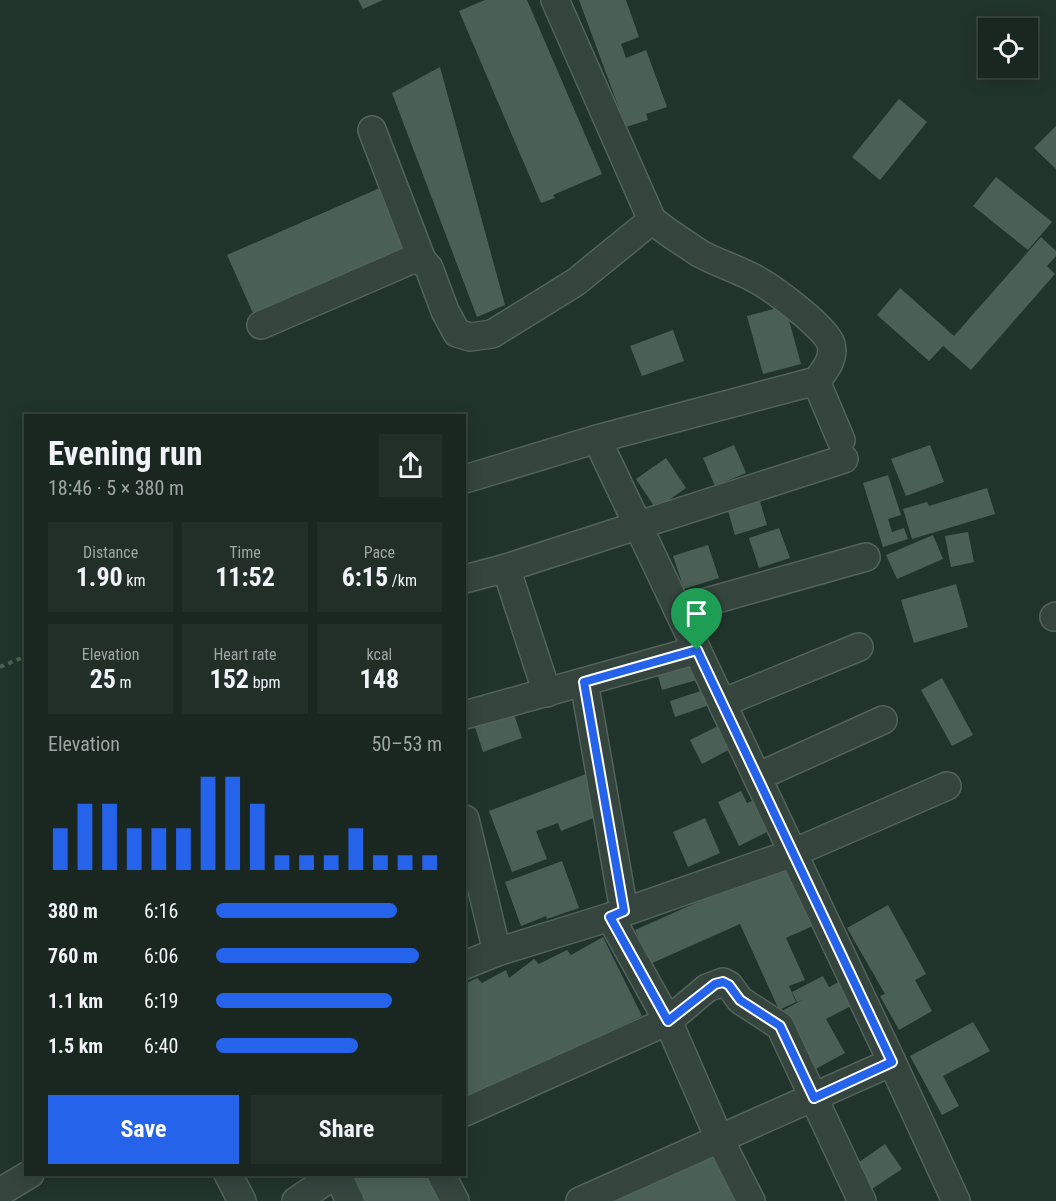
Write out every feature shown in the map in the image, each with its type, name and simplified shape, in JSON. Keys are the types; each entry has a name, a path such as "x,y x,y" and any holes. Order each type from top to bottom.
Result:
{"street":[{"path":"466,479 597,439 816,381 827,370 831,356 830,341 823,332 761,281 704,255 669,235 652,220 555,0"},
{"path":"372,129 422,260 429,268 445,311 457,333 470,337 492,334 576,282 652,220"},
{"path":"261,325 411,260 422,260"},
{"path":"466,579 638,525 843,449 816,381"},
{"path":"597,439 956,1201"},
{"path":"678,609 866,557"},
{"path":"506,568 547,693"},
{"path":"722,703 859,647"},
{"path":"466,715 697,650"},
{"path":"584,682 617,914 668,1021 719,1138 751,1201"},
{"path":"757,777 883,720"},
{"path":"466,965 497,952 617,914 793,853 947,786"},
{"path":"466,823 497,952"},
{"path":"466,1112 668,1021 715,984 723,982 729,985 740,1000 780,1026 862,1201"},
{"path":"580,1201 892,1062"},
{"path":"0,1192 27,1176"},
{"path":"229,1176 242,1201"},
{"path":"296,1201 333,1176"},
{"path":"337,1176 350,1201"},
{"path":"442,1176 455,1201"}],"path":[{"path":"0,667 24,657"}],"building":[{"path":"358,0 383,0 363,9"},
{"path":"485,0 527,0 602,174 553,195 555,198 541,203 459,11"},
{"path":"579,0 626,0 639,37 621,44 626,58 646,50 667,107 646,114 648,120 626,127"},
{"path":"440,67 505,305 477,317 392,93"},
{"path":"899,99 927,122 880,180 852,157"},
{"path":"1056,126 1056,169 1034,148"},
{"path":"996,177 1052,222 1028,250 973,206"},
{"path":"382,187 407,246 253,313 227,255"},
{"path":"1041,237 1056,251 1056,256 1047,266 1055,274 971,370 943,346 929,361 877,315 900,288 954,336"},
{"path":"785,306 801,364 763,374 747,316"},
{"path":"673,330 684,361 642,376 630,346"},
{"path":"734,445 746,473 715,486 703,458"},
{"path":"930,445 944,482 906,496 891,459"},
{"path":"666,458 686,488 656,509 636,479"},
{"path":"888,475 901,515 888,519 892,532 904,528 908,539 883,547 863,483"},
{"path":"987,488 995,514 912,539 903,509 927,502 929,506"},
{"path":"758,495 767,525 735,535 726,504"},
{"path":"779,528 790,558 759,568 749,538"},
{"path":"968,532 974,562 951,567 945,536"},
{"path":"933,535 943,559 897,579 886,555"},
{"path":"708,545 719,578 684,589 673,556"},
{"path":"956,584 968,627 914,643 901,600"},
{"path":"690,659 697,680 662,690 656,669"},
{"path":"942,678 973,735 952,746 921,690"},
{"path":"710,688 715,703 675,717 670,701"},
{"path":"512,708 522,738 483,752 473,721"},
{"path":"722,724 734,747 702,764 690,740"},
{"path":"586,774 601,815 561,831 558,823 536,831 547,859 512,872 489,811"},
{"path":"741,791 747,803 752,801 767,832 739,846 718,802"},
{"path":"705,818 720,853 688,867 673,832"},
{"path":"562,861 579,908 547,919 546,916 521,926 505,882"},
{"path":"785,863 815,925 786,938 805,980 789,986 796,1002 779,1010 740,924 650,964 635,930"},
{"path":"888,905 926,974 915,980 932,1011 899,1030 880,996 885,994 847,928"},
{"path":"603,937 642,1016 466,1098 466,984 477,978 482,983 506,970 509,978 534,959 539,964 567,950 571,955"},
{"path":"823,976 829,987 845,979 857,1003 826,1019 845,1053 810,1072 780,1012 802,1000 797,1002 792,992"},
{"path":"973,1022 990,1051 943,1076 959,1106 942,1115 910,1056"},
{"path":"885,1144 902,1169 872,1189 855,1165"},
{"path":"708,1145 738,1201 605,1201"},
{"path":"360,1176 436,1176 449,1201 359,1201 349,1182"}],"route":[{"path":"697,650 892,1062 814,1098 780,1026 740,1000 729,985 719,982 707,988 668,1021 610,917 624,911 584,682 697,650"}]}
